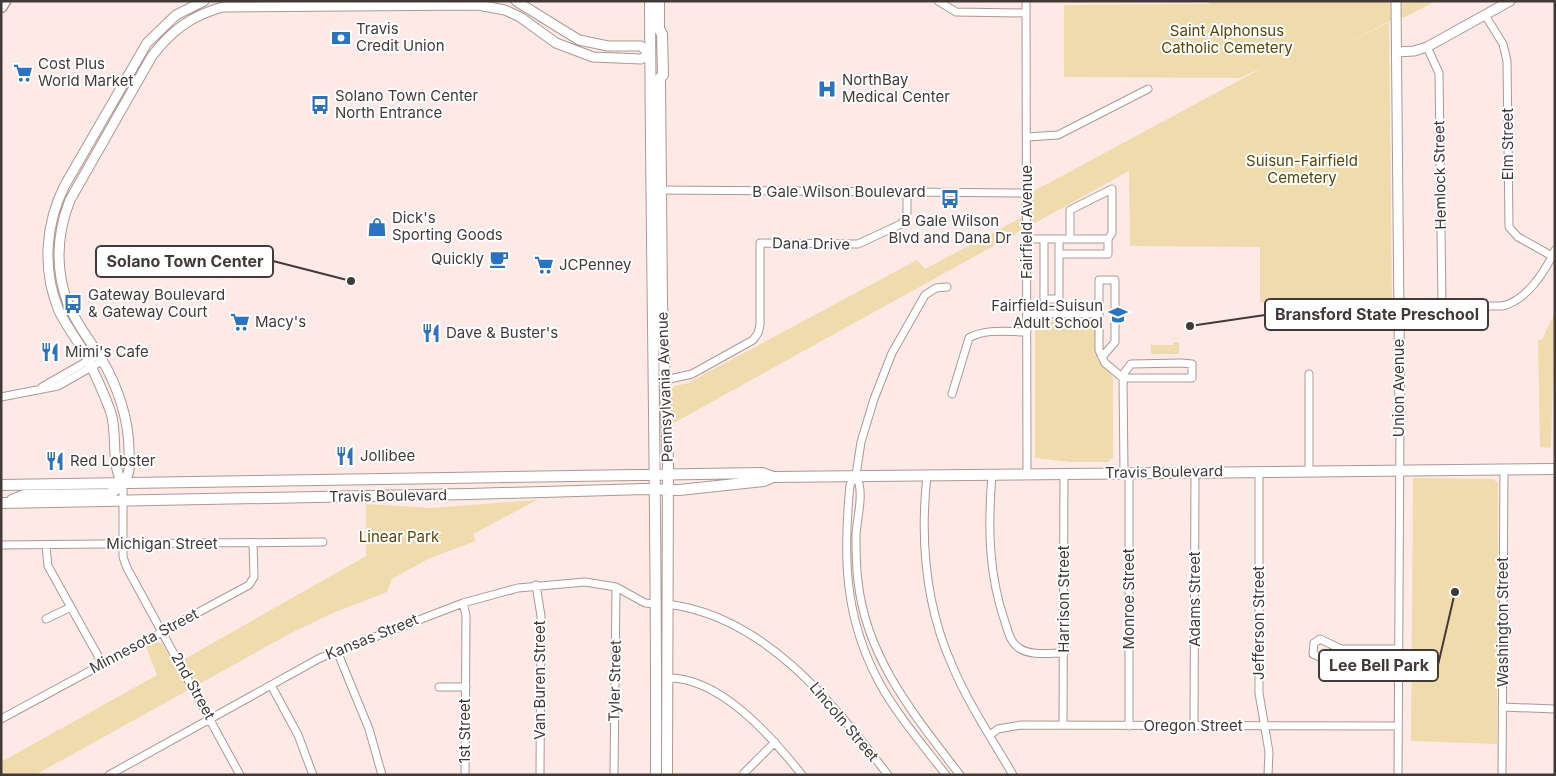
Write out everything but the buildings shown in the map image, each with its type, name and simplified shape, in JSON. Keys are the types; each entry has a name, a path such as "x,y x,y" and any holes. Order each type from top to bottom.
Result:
{"highway":[{"path":"1,6 4,1"}],"main road":[{"name":"Pennsylvania Avenue","path":"650,1 650,54 667,473 656,775"},
{"name":"Pennsylvania Avenue","path":"659,1 659,29 662,34 663,75 660,78 656,190 654,489 668,678 667,775"},
{"path":"659,29 657,47 650,54 656,61 657,75 660,78"},
{"name":"Travis Boulevard","path":"1,485 654,473 762,473 773,477 1399,469 1555,469"},
{"name":"Travis Boulevard","path":"4,503 667,490 764,481 773,477"},
{"path":"4,503 24,496 110,494 123,484"}],"street":[{"path":"204,1 176,15 147,43 73,171 55,207 48,249 50,283 59,310 90,364 111,413 115,433 117,474 123,484 130,474 129,434 112,381 72,312 62,285 59,244 65,213 79,183 152,56 173,31 193,18 212,10 235,6 478,5 505,10 520,17 561,46 593,57 641,59 650,54 641,46 608,46 580,40 516,1"},
{"path":"938,1 956,12 1026,13"},
{"name":"Fairfield Avenue","path":"1026,1 1027,473"},
{"name":"Union Avenue","path":"1396,1 1400,306 1398,775"},
{"path":"1397,52 1414,52 1427,47 1510,1"},
{"name":"Elm Street","path":"1485,15 1503,44 1507,61 1509,227 1518,237 1553,253"},
{"name":"Hemlock Street","path":"1427,47 1439,73 1442,306"},
{"path":"1027,137 1058,135 1148,89"},
{"path":"1060,254 1108,254 1108,239 1112,233 1112,189 1070,210 1070,239"},
{"name":"B Gale Wilson Boulevard","path":"656,190 1027,193"},
{"name":"Dana Drive","path":"664,380 692,374 753,340 758,333 760,325 760,243 858,244 901,224 906,215 907,192"},
{"path":"1027,239 1108,239"},
{"path":"1044,239 1044,299 1059,299 1060,239"},
{"path":"1400,306 1502,306 1511,304 1525,294 1553,253"},
{"path":"1102,357 1115,342 1115,280 1099,280 1099,350 1102,357 1105,363 1123,378 1192,378 1192,364 1131,364 1123,378"},
{"path":"946,775 894,706 879,682 856,625 847,582 845,534 850,485 856,475 861,442 874,399 892,353 925,295 936,288 948,287"},
{"path":"1027,314 1099,314"},
{"path":"952,394 969,338 987,332 1027,332"},
{"path":"1,398 39,389 100,358"},
{"path":"1309,374 1309,470"},
{"name":"Monroe Street","path":"1123,378 1129,726"},
{"name":"Washington Street","path":"1502,775 1504,470"},
{"name":"Jefferson Street","path":"1259,471 1259,693 1269,752 1268,775"},
{"name":"Adams Street","path":"1194,472 1194,726"},
{"name":"Harrison Street","path":"1063,725 1064,473"},
{"path":"992,474 989,510 990,558 1000,606 1011,639 1016,647 1024,651 1064,653"},
{"path":"856,475 861,484 856,535 858,582 874,644 889,678 904,702 960,775"},
{"path":"927,475 923,509 929,591 951,663 1013,775"},
{"name":"2nd Street","path":"123,484 123,544 127,568 240,775"},
{"name":"Michigan Street","path":"1,546 323,542"},
{"name":"Minnesota Street","path":"1,719 253,581 253,544"},
{"path":"46,546 48,566 102,663"},
{"name":"Kansas Street","path":"108,775 211,720 271,685 337,651 463,603 536,586 585,582 616,587 645,603 662,604"},
{"name":"Van Buren Street","path":"536,586 540,616 540,775"},
{"name":"Tyler Street","path":"614,775 616,587"},
{"name":"1st Street","path":"463,603 466,615 465,775"},
{"name":"Lincoln Street","path":"662,604 694,609 716,616 755,638 787,662 833,705 888,775"},
{"path":"46,620 70,607"},
{"path":"1341,649 1399,649"},
{"path":"337,651 366,721 382,775"},
{"path":"668,678 690,680 721,697 764,730 802,775"},
{"path":"271,685 298,735 313,775"},
{"name":"1st Street","path":"439,687 466,687"},
{"path":"1502,707 1555,709"},
{"name":"Oregon Street","path":"990,735 1006,726 1398,726"},
{"path":"744,773 775,742"}],"green space":[{"path":"1209,1 1389,1 1389,4 1394,1 1436,1 1405,17 1389,21 1336,50 1389,22 1392,304 1260,302 1260,247 1130,246 1129,171 670,425 670,392 674,386 688,383 917,260 925,269 1021,218 1021,198 1264,67 1240,78 1064,77 1064,5 1209,4"},
{"path":"1555,312 1550,448 1540,447 1538,340 1542,340"},
{"path":"1035,320 1097,320 1097,359 1112,375 1113,380 1113,459 1109,459 1109,462 1072,462 1035,458"},
{"path":"1174,342 1179,342 1179,354 1151,354 1151,345 1173,345"},
{"path":"1413,478 1493,479 1498,483 1497,744 1411,741"},
{"name":"Linear Park","path":"537,500 473,534 476,541 430,558 392,579 387,592 333,613 291,633 35,775 1,775 1,762 157,675 146,647 156,642 162,643 174,665 366,556 366,504 431,508"}],"place":[{"name":"Travis Credit Union","path":"341,38"},
{"name":"Cost Plus World Market","path":"23,73"},
{"name":"NorthBay Medical Center","path":"827,89"},
{"name":"Solano Town Center North Entrance","path":"320,105"},
{"name":"B Gale Wilson Blvd and Dana Dr","path":"950,199"},
{"name":"Dick's Sporting Goods","path":"377,227"},
{"name":"Quickly","path":"499,259"},
{"name":"JCPenney","path":"544,265"},
{"name":"Solano Town Center","path":"351,281"},
{"name":"Gateway Boulevard & Gateway Court","path":"73,304"},
{"name":"Fairfield-Suisun Adult School","path":"1118,315"},
{"name":"Macy's","path":"240,322"},
{"name":"Bransford State Preschool","path":"1190,326"},
{"name":"Dave & Buster's","path":"431,333"},
{"name":"Mimi's Cafe","path":"50,352"},
{"name":"Jollibee","path":"345,456"},
{"name":"Red Lobster","path":"55,461"},
{"name":"Lee Bell Park","path":"1455,592"}],"park label":[{"name":"Saint Alphonsus Catholic Cemetery","path":"1227,40"},
{"name":"Suisun-Fairfield Cemetery","path":"1302,170"}]}
